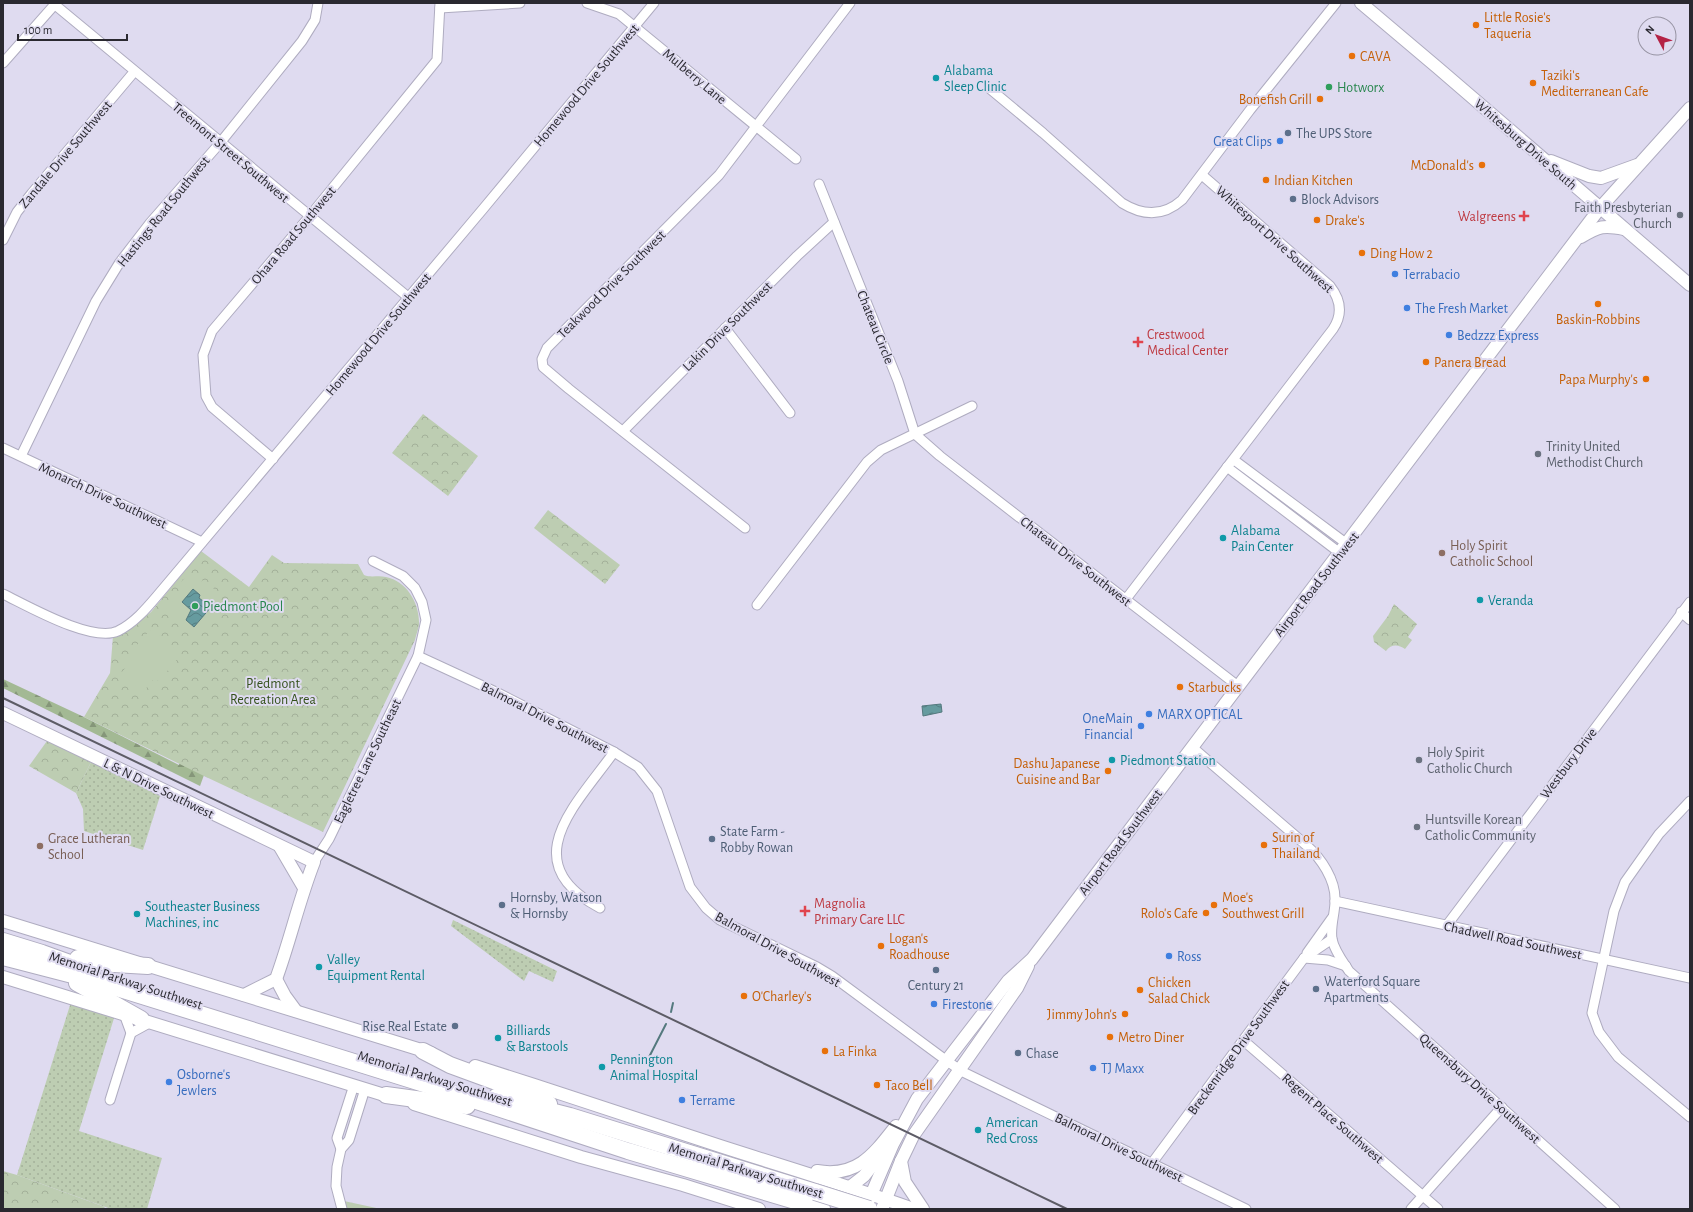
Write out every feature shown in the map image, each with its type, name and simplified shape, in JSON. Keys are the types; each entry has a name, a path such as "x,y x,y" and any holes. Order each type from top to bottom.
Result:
{"highway":[{"name":"Memorial Parkway Southwest","path":"3,941 88,979 642,1155 816,1202 870,1201"},
{"name":"Memorial Parkway Southwest","path":"3,957 43,960 115,979 437,1077 509,1101 570,1116 816,1202"},
{"path":"43,960 148,966"},
{"path":"43,960 82,985 146,1021"},
{"path":"423,1051 450,1065 537,1097 570,1116"},
{"path":"386,1095 509,1112"}],"main road":[{"name":"Whitesburg Drive South","path":"1361,3 1690,285"},
{"name":"Airport Road Southwest","path":"883,1204 913,1136 1017,988 1032,959 1600,208 1690,108"},
{"path":"1538,155 1577,172 1601,178 1640,163"},
{"path":"1577,240 1592,230 1607,226 1624,229"},
{"name":"L & N Drive Southwest","path":"3,712 314,862"},
{"path":"280,846 304,888"},
{"name":"Eagletree Lane Southeast","path":"276,979 287,951 304,888 314,862"},
{"path":"3,921 626,1114 777,1164 850,1186 870,1201 913,1209"},
{"name":"Airport Road Southwest","path":"865,1209 870,1201 900,1130 917,1099 1008,981 1032,959"},
{"path":"3,977 386,1095 580,1157 683,1185 759,1209"},
{"path":"244,995 276,979 285,996 296,1011"},
{"path":"777,1164 838,1173 855,1167 882,1145 917,1099"},
{"path":"850,1186 864,1176 900,1130"},
{"path":"901,1161 905,1182 923,1209"},
{"path":"835,1182 844,1197 840,1209"}],"street":[{"name":"Hastings Road Southwest","path":"21,456 96,300 120,262 150,223 220,143 302,41 315,20 318,3"},
{"path":"440,6 520,3"},
{"name":"Mulberry Lane","path":"587,3 620,14 756,128 796,159"},
{"name":"Homewood Drive Southwest","path":"3,594 59,620 83,629 100,633 117,631 137,618 273,459 654,3"},
{"name":"Teakwood Drive Southwest","path":"745,528 543,367 542,359 547,348 719,175 850,3"},
{"name":"Whitesport Drive Southwest","path":"1126,599 1332,329 1339,316 1340,304 1336,292 1202,175 1250,110 1336,3"},
{"name":"Treemont Street Southwest","path":"55,4 134,72 408,297"},
{"path":"3,63 55,4"},
{"name":"Ohara Road Southwest","path":"273,459 212,407 206,396 203,355 212,331 309,217 438,60 440,6"},
{"name":"Zandale Drive Southwest","path":"3,240 17,212 134,72"},
{"path":"990,88 1122,203 1131,209 1144,213 1159,212 1172,208 1182,200 1202,175"},
{"path":"819,184 834,222"},
{"name":"Lakin Drive Southwest","path":"623,431 796,256 834,222"},
{"name":"Chateau Circle","path":"834,222 898,381 915,434"},
{"path":"725,328 790,413"},
{"path":"758,605 867,462 881,450 972,406"},
{"name":"Chateau Drive Southwest","path":"915,434 940,456 1238,686"},
{"name":"Monarch Drive Southwest","path":"3,448 202,542"},
{"path":"1230,463 1344,548"},
{"name":"Eagletree Lane Southeast","path":"314,862 329,839 418,656 426,620 422,602 415,588 403,576 373,561"},
{"name":"Westbury Drive","path":"1447,926 1690,602"},
{"path":"1681,612 1690,620"},
{"name":"Balmoral Drive Southwest","path":"418,656 496,692 614,752 638,767 657,791 690,887 706,908 720,920 817,967 832,976 960,1070 1246,1209"},
{"name":"Queensbury Drive Southwest","path":"1192,747 1313,851 1328,873 1335,901 1332,939 1349,972 1615,1209"},
{"path":"600,908 588,901 570,885 561,871 555,850 559,833 566,818 614,752"},
{"path":"1690,801 1659,834 1625,882 1614,911 1602,959 1592,1013 1599,1032 1618,1056 1690,1117"},
{"name":"Chadwell Road Southwest","path":"1335,901 1690,978"},
{"name":"Queensbury Drive Southwest","path":"1304,958 1333,916"},
{"name":"Breckenridge Drive Southwest","path":"1152,1163 1244,1041 1304,958 1332,939"},
{"path":"1304,958 1328,960 1346,966"},
{"path":"124,1014 131,1033"},
{"path":"110,1100 131,1033 146,1021"},
{"name":"Regent Place Southwest","path":"1244,1041 1438,1209"},
{"path":"342,1209 336,1186 337,1167 341,1149 337,1138 360,1087"},
{"path":"1411,1209 1502,1107"}],"green space":[{"path":"423,414 478,456 448,496 392,453"},
{"path":"548,510 620,565 605,584 534,528"},
{"name":"Piedmont Recreation Area","path":"201,551 249,587 272,555 284,563 358,564 364,575 386,577 400,583 406,588 415,602 419,617 419,625 415,640 323,832 84,717 110,673 113,636 131,628 151,612"},
{"name":"Piedmont Pool","path":"189,573 201,582 203,580 223,596 217,603 224,609 204,632 202,631 195,639 175,622 177,620 166,609 186,586 181,582"},
{"path":"249,587 270,594 200,786 3,688 3,679 84,717 179,765"},
{"path":"1394,604 1417,624 1408,637 1412,640 1405,649 1400,646 1395,646 1390,647 1386,651 1374,642 1373,636 1388,616"},
{"path":"153,630 180,653 180,656 159,681 153,680 143,692 121,673 132,660 129,658 129,654 149,631"},
{"path":"47,741 91,762 76,793 29,766"},
{"path":"91,762 160,796 143,850 84,831 83,809 76,793"},
{"path":"453,920 557,971 553,982 529,971 524,981 451,926"},
{"path":"71,1002 115,1015 79,1131 162,1158 147,1209 111,1209 17,1175"},
{"path":"3,1171 105,1207 103,1209 3,1209"},
{"path":"344,1201 381,1209 343,1209"}],"water":[{"path":"193,589 200,595 199,598 211,607 194,627 186,620 191,610 182,602"},
{"path":"941,704 942,712 923,716 922,706"}],"waterway":[{"path":"671,1012 673,1003"},
{"path":"646,1063 666,1024"}],"railway":[{"path":"3,698 1067,1209"}],"place":[{"name":"Little Rosie's Taqueria","path":"1476,25"},
{"name":"CAVA","path":"1352,56"},
{"name":"Alabama Sleep Clinic","path":"936,78"},
{"name":"Taziki's Mediterranean Cafe","path":"1533,83"},
{"name":"Hotworx","path":"1329,87"},
{"name":"Bonefish Grill","path":"1320,99"},
{"name":"The UPS Store","path":"1288,133"},
{"name":"Great Clips","path":"1280,141"},
{"name":"McDonald's","path":"1482,165"},
{"name":"Indian Kitchen","path":"1266,180"},
{"name":"Block Advisors","path":"1293,199"},
{"name":"Faith Presbyterian Church","path":"1680,215"},
{"name":"Walgreens","path":"1524,216"},
{"name":"Drake's","path":"1317,220"},
{"name":"Ding How 2","path":"1362,253"},
{"name":"Terrabacio","path":"1395,274"},
{"name":"Baskin-Robbins","path":"1598,304"},
{"name":"The Fresh Market","path":"1407,308"},
{"name":"Bedzzz Express","path":"1449,335"},
{"name":"Crestwood Medical Center","path":"1138,342"},
{"name":"Panera Bread","path":"1426,362"},
{"name":"Papa Murphy's","path":"1646,379"},
{"name":"Trinity United Methodist Church","path":"1538,454"},
{"name":"Alabama Pain Center","path":"1223,538"},
{"name":"Holy Spirit Catholic School","path":"1442,553"},
{"name":"Veranda","path":"1480,600"},
{"name":"Piedmont Pool","path":"195,606"},
{"name":"Starbucks","path":"1180,687"},
{"name":"MARX OPTICAL","path":"1149,714"},
{"name":"OneMain Financial","path":"1141,726"},
{"name":"Piedmont Station","path":"1112,760"},
{"name":"Holy Spirit Catholic Church","path":"1419,760"},
{"name":"Dashu Japanese Cuisine and Bar","path":"1108,771"},
{"name":"Huntsville Korean Catholic Community","path":"1417,827"},
{"name":"State Farm - Robby Rowan","path":"712,839"},
{"name":"Surin of Thailand","path":"1264,845"},
{"name":"Grace Lutheran School","path":"40,846"},
{"name":"Hornsby, Watson & Hornsby","path":"502,905"},
{"name":"Moe's Southwest Grill","path":"1214,905"},
{"name":"Magnolia Primary Care LLC","path":"805,911"},
{"name":"Rolo's Cafe","path":"1206,913"},
{"name":"Southeaster Business Machines, inc","path":"137,914"},
{"name":"Logan's Roadhouse","path":"881,946"},
{"name":"Ross","path":"1169,956"},
{"name":"Valley Equipment Rental","path":"319,967"},
{"name":"Century 21","path":"936,970"},
{"name":"Waterford Square Apartments","path":"1316,989"},
{"name":"Chicken Salad Chick","path":"1140,990"},
{"name":"O'Charley's","path":"744,996"},
{"name":"Firestone","path":"934,1004"},
{"name":"Jimmy John's","path":"1125,1014"},
{"name":"Rise Real Estate","path":"455,1026"},
{"name":"Metro Diner","path":"1110,1037"},
{"name":"Billiards & Barstools","path":"498,1038"},
{"name":"La Finka","path":"825,1051"},
{"name":"Chase","path":"1018,1053"},
{"name":"Pennington Animal Hospital","path":"602,1067"},
{"name":"TJ Maxx","path":"1093,1068"},
{"name":"Osborne's Jewlers","path":"169,1082"},
{"name":"Taco Bell","path":"877,1085"},
{"name":"Terrame","path":"682,1100"},
{"name":"American Red Cross","path":"978,1130"}]}
